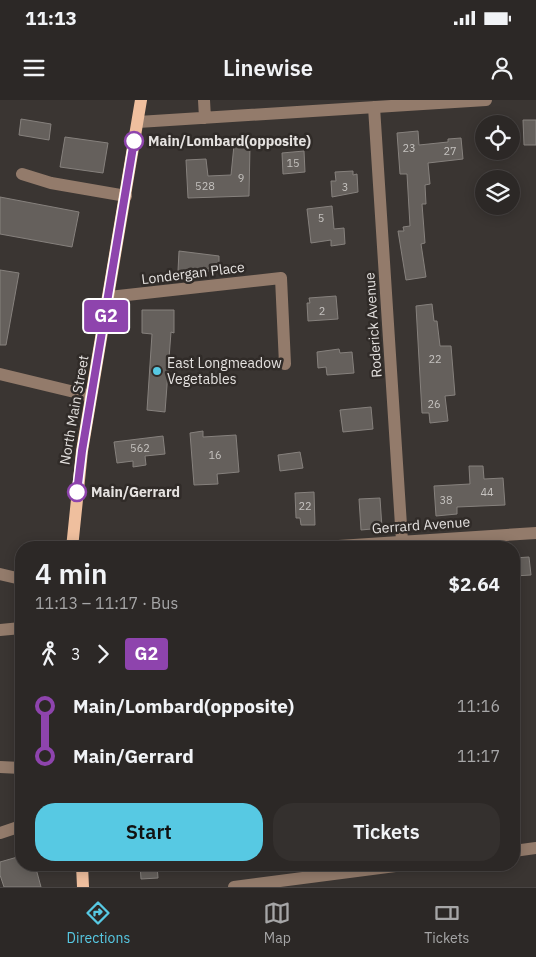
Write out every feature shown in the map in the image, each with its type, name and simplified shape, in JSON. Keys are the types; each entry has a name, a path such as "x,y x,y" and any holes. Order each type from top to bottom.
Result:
{"main road":[{"name":"North Main Street","path":"73,541 79,466 141,100"},
{"path":"82,871 83,887"}],"street":[{"path":"204,100 205,118"},
{"path":"138,122 205,118 329,105 374,107 486,100"},
{"name":"Roderick Avenue","path":"374,107 402,541"},
{"path":"22,174 51,183 126,196"},
{"name":"Londergan Place","path":"109,297 281,278 285,364"},
{"path":"0,374 91,396"},
{"name":"Gerrard Avenue","path":"402,541 536,533"},
{"path":"0,574 15,578"},
{"path":"0,630 15,629"},
{"path":"0,767 15,768"},
{"path":"0,833 15,828"},
{"path":"520,850 536,848"},
{"path":"234,887 358,871"}],"building":[{"path":"21,119 51,124 49,140 19,135"},
{"path":"523,120 536,120 536,145 524,145"},
{"path":"418,131 419,145 448,142 448,139 461,138 463,159 428,163 430,184 425,185 426,204 422,204 425,243 421,244 426,277 406,280 398,231 404,231 403,227 410,226 407,174 400,174 397,133"},
{"path":"65,137 108,143 103,173 60,167"},
{"path":"234,145 250,145 249,196 188,198 186,160 206,159 208,176 231,175"},
{"path":"304,151 305,172 283,174 282,153"},
{"path":"353,171 353,175 357,174 358,192 332,197 331,181 336,181 335,172"},
{"path":"0,197 79,212 72,247 0,234"},
{"path":"332,206 334,229 344,228 345,244 331,246 331,240 311,243 307,209"},
{"path":"179,251 219,256 219,269 208,268 208,272 178,271"},
{"path":"0,270 19,273 6,345 0,345"},
{"path":"336,296 338,319 308,321 307,303 310,303 309,298"},
{"path":"432,304 434,321 437,321 440,346 451,346 455,395 445,396 448,421 430,423 429,413 422,413 416,306"},
{"path":"142,310 174,310 174,333 171,332 165,412 147,410 152,334 142,333"},
{"path":"339,349 340,353 352,352 354,373 327,375 326,367 318,368 317,352"},
{"path":"371,407 373,429 343,432 340,410"},
{"path":"203,431 203,437 236,435 239,472 217,474 218,484 194,485 190,433"},
{"path":"163,436 165,454 145,456 146,465 133,467 133,461 117,463 114,442"},
{"path":"300,452 303,468 280,471 278,455"},
{"path":"469,466 483,466 484,479 503,478 505,505 457,507 457,514 436,516 434,486 470,484"},
{"path":"314,492 315,525 301,525 300,518 296,518 295,493"},
{"path":"380,498 382,528 361,530 359,499"},
{"path":"529,557 531,575 520,576 520,558"},
{"path":"15,858 15,871 37,871 41,887 4,887 0,875 0,862"},
{"path":"140,871 157,871 158,878 141,879"}],"bus line":[{"name":"G2","path":"77,492 79,466 134,141"}],"place":[{"name":"Main/Lombard(opposite)","path":"134,141"},
{"name":"East Longmeadow Vegetables","path":"157,371"},
{"name":"Main/Gerrard","path":"77,492"}]}
